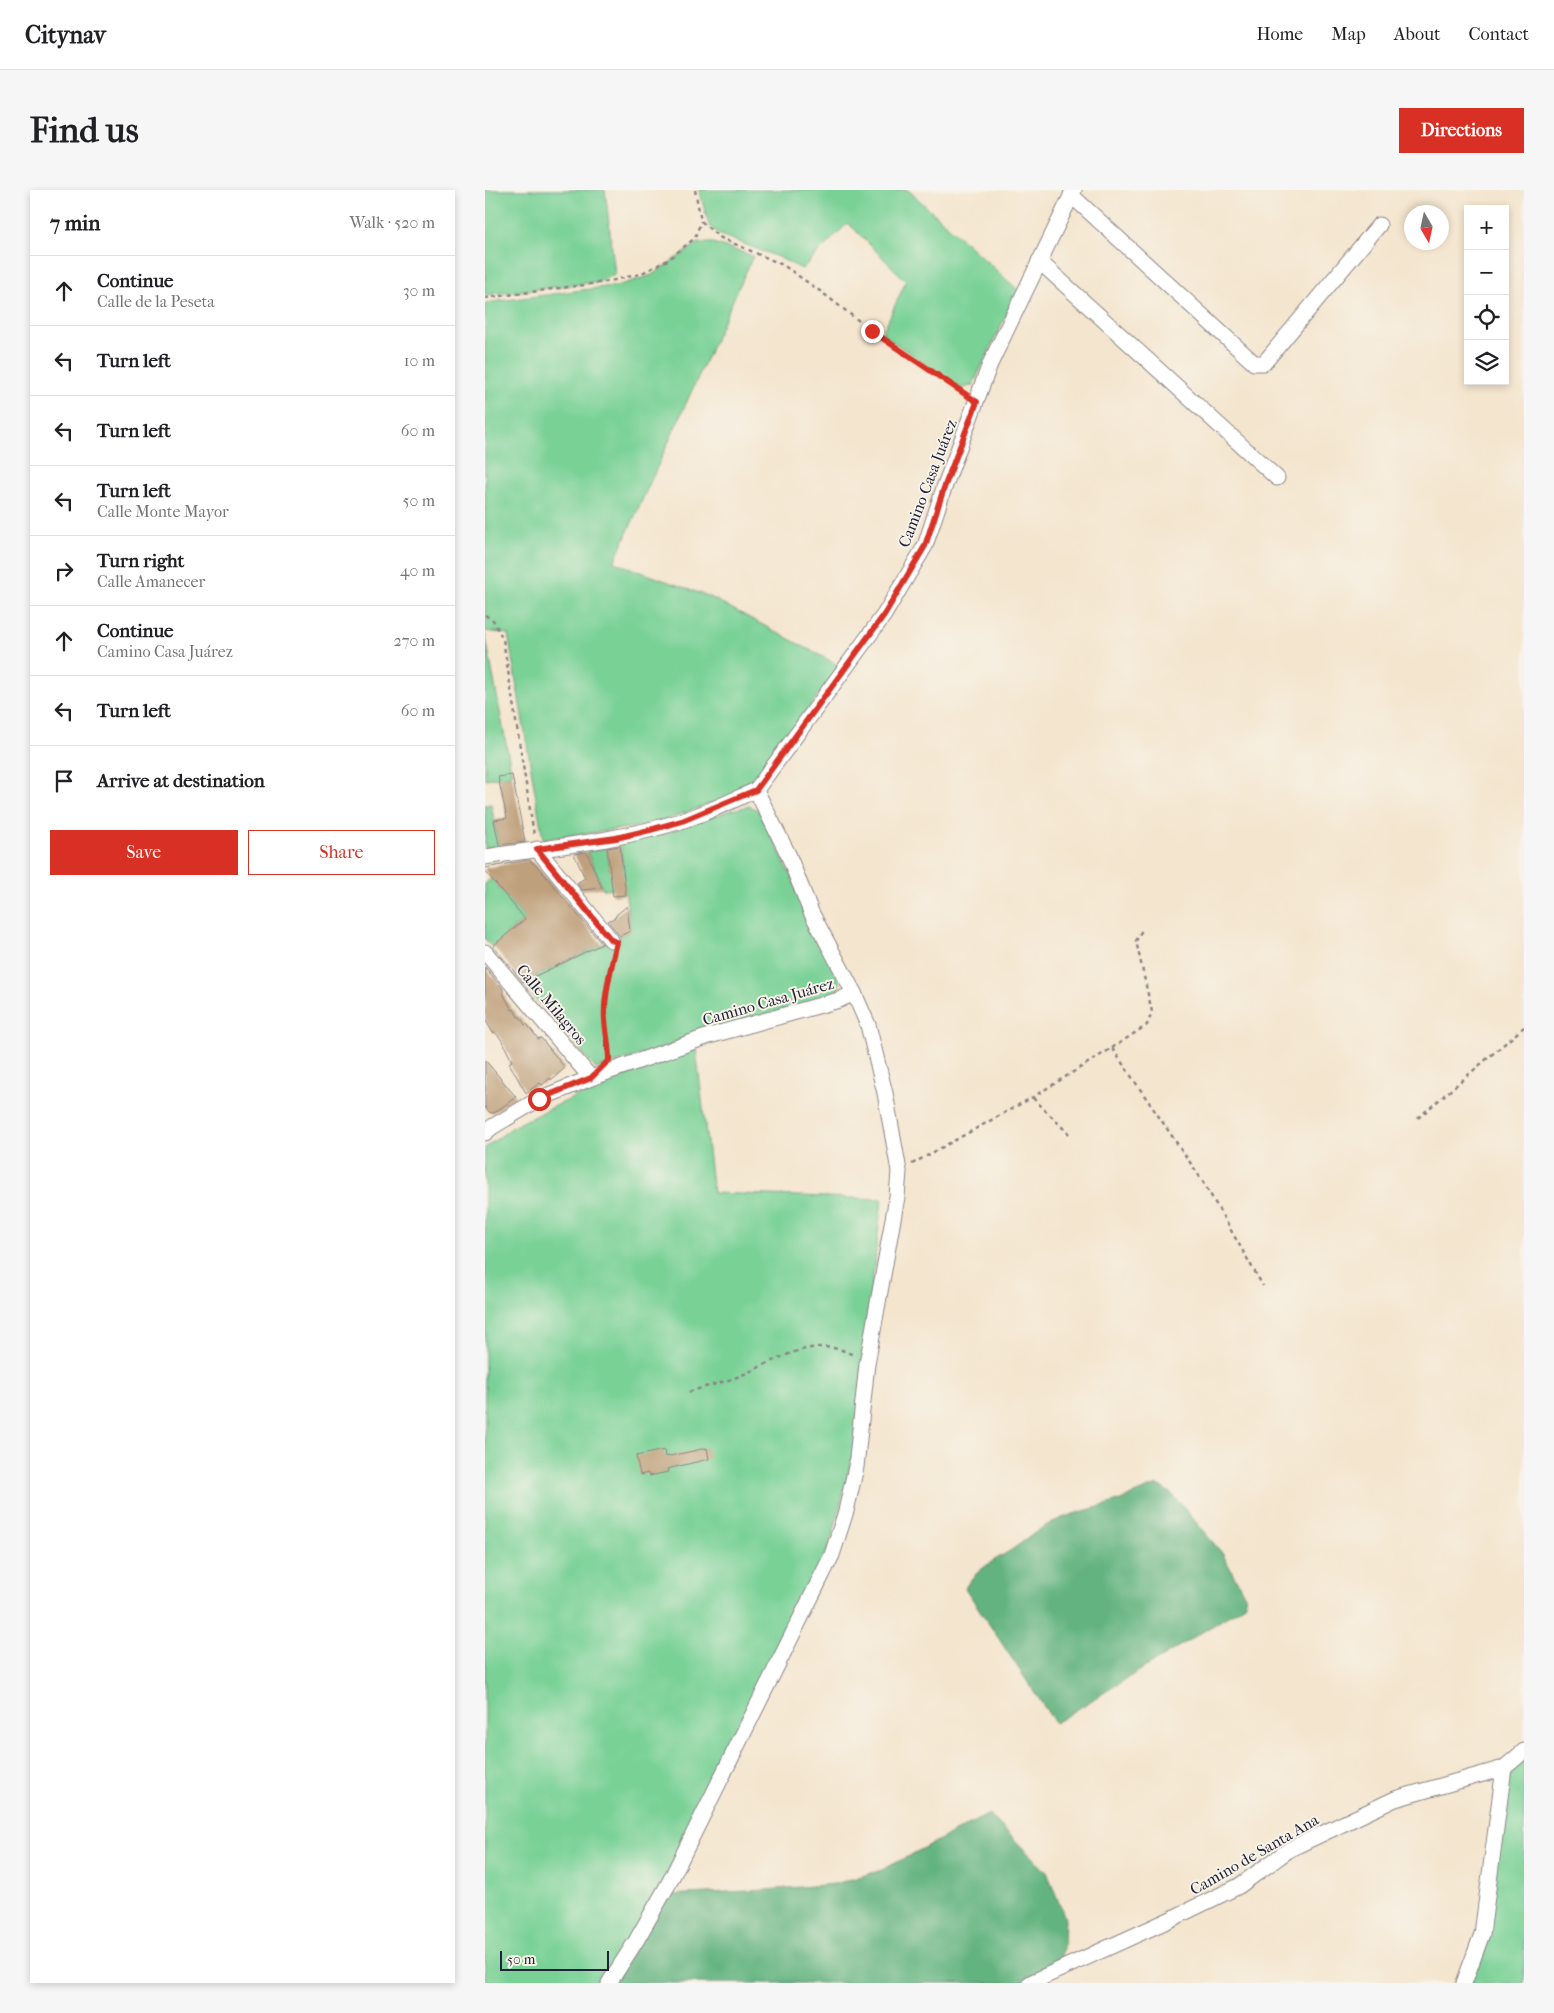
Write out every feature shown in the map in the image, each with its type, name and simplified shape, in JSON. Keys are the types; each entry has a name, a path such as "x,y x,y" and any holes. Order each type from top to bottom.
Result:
{"street":[{"path":"1072,193 1254,362 1264,363 1379,225"},
{"name":"Camino Casa Juárez","path":"487,1127 539,1099 591,1078 709,1036 839,1000 854,993 811,912 788,854 756,790 884,615 925,546 944,488 990,364 1072,193"},
{"path":"1039,261 1277,478"},
{"path":"485,857 616,838 682,821 756,790"},
{"path":"537,849 611,940"},
{"name":"Calle Milagros","path":"485,952 591,1078"},
{"path":"609,1983 636,1941 669,1883 832,1555 846,1511 856,1467 867,1364 897,1197 899,1171 885,1093 869,1025 854,993"},
{"name":"Camino de Santa Ana","path":"1030,1983 1239,1886 1290,1850 1395,1799 1504,1768 1524,1751"},
{"path":"1464,1983 1482,1934 1504,1768"}],"path":[{"path":"485,298 606,282 639,274 668,260 695,238 701,221 695,190"},
{"path":"701,221 719,238 783,265 872,331 977,402"},
{"path":"485,615 493,620 503,639 537,849"},
{"path":"899,1171 1033,1098 1147,1025 1152,1012 1136,941 1143,928"},
{"path":"609,1060 609,1042 605,1020 611,967 617,942 611,940"},
{"path":"1418,1118 1524,1027"},
{"path":"1113,1048 1202,1180 1263,1286"},
{"path":"1033,1098 1069,1134"},
{"path":"689,1392 740,1376 792,1351 816,1347 843,1349 867,1364"}],"green space":[{"path":"485,190 605,190 615,274 599,282 485,295"},
{"path":"699,190 908,190 1018,290 973,385 961,389 882,334 906,281 848,223 802,269 778,257 718,234 709,225"},
{"path":"698,243 713,243 753,256 614,562 710,597 840,666 754,780 729,797 651,825 543,839 508,634 485,631 485,303 620,285 652,275"},
{"path":"485,633 512,775 485,779"},
{"path":"491,804 499,846 485,848 485,805"},
{"path":"749,806 758,810 765,821 839,979 839,989 826,997 596,1069 522,983 630,931 625,889 603,889 587,851 607,848 610,870 623,868 620,843 661,835 728,811"},
{"path":"491,878 525,919 492,947 485,939 485,884"},
{"path":"696,1049 713,1193 882,1199 864,1353 856,1443 832,1538 810,1590 700,1816 605,1983 485,1983 485,1148 514,1126 549,1109 607,1082"},
{"path":"1158,1485 1173,1495 1222,1553 1245,1596 1246,1603 1241,1608 1055,1723 965,1588 984,1567 1047,1525"},
{"path":"1524,1758 1524,1983 1469,1983 1509,1777"},
{"path":"989,1814 1047,1872 1065,1918 1064,1943 1060,1962 1018,1983 613,1983 668,1895 835,1884 882,1870"}],"building":[{"path":"512,775 525,842 499,845 494,820 507,818 498,777"},
{"path":"620,846 626,895 613,896 607,848"},
{"path":"587,852 602,888 582,890 577,883 585,878 574,854"},
{"path":"529,860 537,866 602,944 523,982 493,946 525,919 485,871 485,868"},
{"path":"627,906 630,931 620,936 608,921 616,917"},
{"path":"485,967 503,989 503,993 512,1010 514,1009 518,1017 520,1016 525,1025 527,1024 538,1039 541,1038 565,1068 551,1080 550,1078 542,1085 540,1083 526,1093 509,1063 512,1061 501,1039 495,1032 493,1033 485,1019"},
{"path":"485,1060 516,1097 494,1113 489,1112 485,1107"},
{"path":"707,1448 709,1459 667,1469 668,1472 649,1476 648,1473 640,1475 636,1456 664,1450 665,1457"}],"route":[{"path":"539,1099 591,1078 609,1060 609,1042 605,1020 611,967 617,942 611,940 544,860 537,849 616,838 650,830 682,821 756,790 884,615 925,546 944,488 977,402 872,331"}]}
